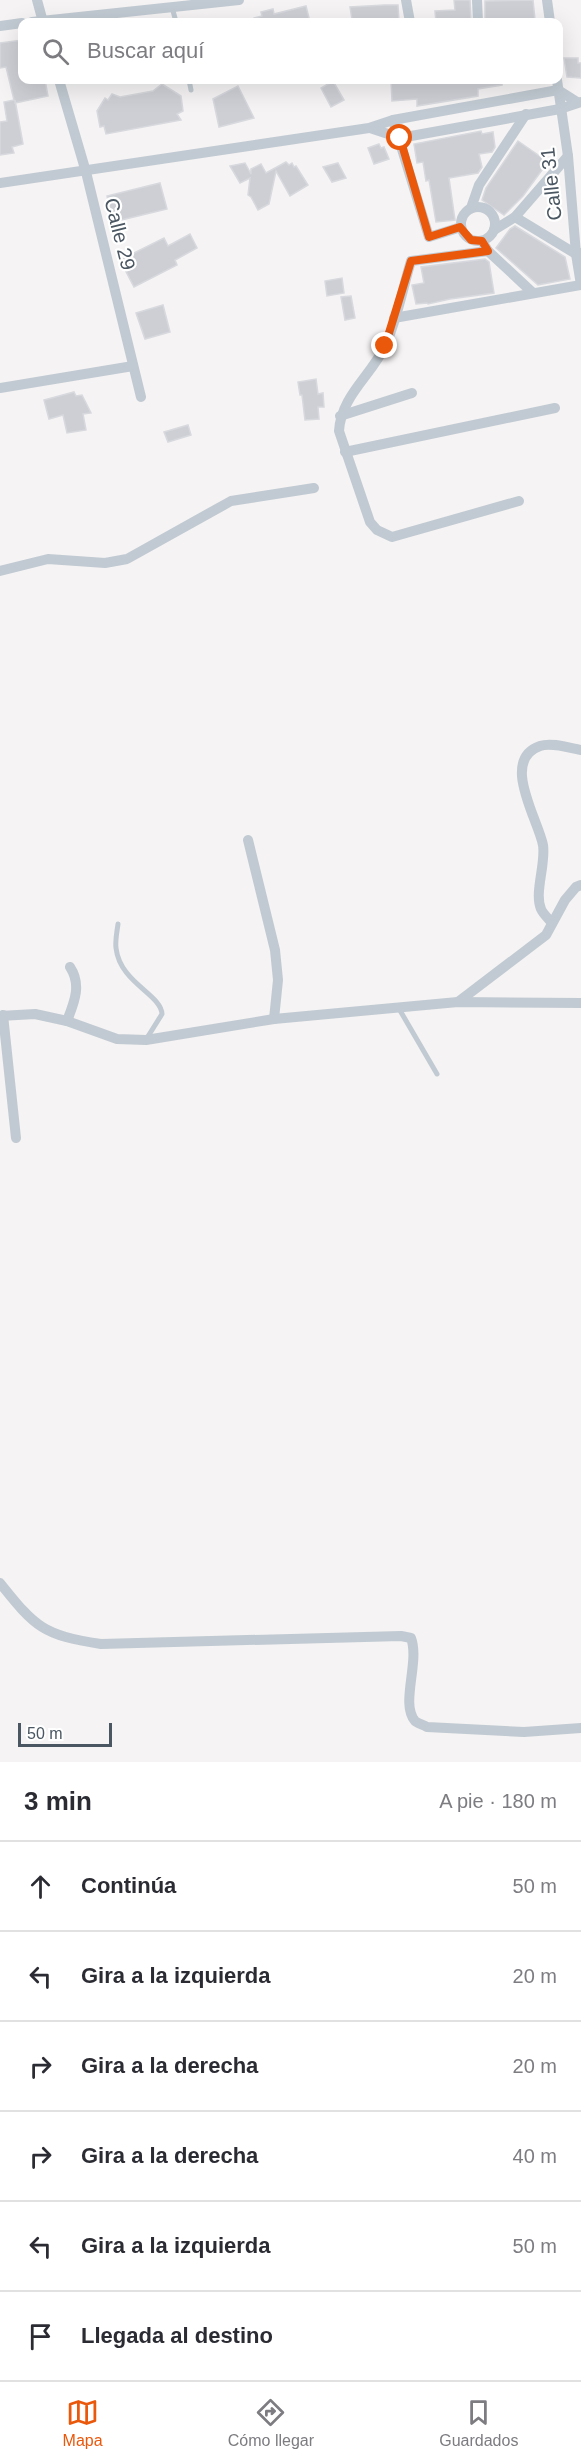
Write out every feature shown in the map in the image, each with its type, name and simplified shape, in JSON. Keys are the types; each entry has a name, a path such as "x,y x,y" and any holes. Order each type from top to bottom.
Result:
{"street":[{"path":"38,0 39,18"},
{"path":"68,18 171,4 239,0"},
{"path":"406,0 409,18"},
{"path":"477,0 478,18"},
{"path":"547,0 549,18"},
{"path":"0,26 18,24"},
{"name":"Calle 29","path":"60,84 86,172 141,397"},
{"path":"0,183 369,128 393,120 558,85 579,102"},
{"name":"Calle 31","path":"558,85 577,218 581,285"},
{"path":"369,128 400,138 560,109 579,102"},
{"path":"460,227 462,216 471,208 479,184 526,114"},
{"path":"393,120 429,237 460,227"},
{"path":"494,230 515,217 568,156"},
{"path":"471,208 482,207 491,213 495,224 492,235 485,246 411,261 385,346 347,401 340,416 339,431 370,522 377,530 392,537 519,501"},
{"path":"515,217 578,254"},
{"path":"460,227 471,240 485,246 534,293"},
{"path":"394,318 581,285"},
{"path":"0,388 133,366"},
{"path":"340,416 412,393"},
{"path":"345,452 555,408"},
{"path":"0,571 48,559 105,563 127,559 231,501 314,488"},
{"path":"552,923 541,910 539,902 544,866 543,847 521,772 525,760 534,749 542,745 581,750"},
{"path":"248,840 275,950 278,980 274,1019"},
{"path":"458,1002 538,943 546,935 565,900 576,887 581,885"},
{"path":"67,1021 77,990 76,976 70,967"},
{"path":"16,1138 1,1016 35,1014 67,1021 117,1039 146,1040 274,1019 398,1007 458,1002 581,1003"},
{"path":"0,1583 37,1626 66,1638 101,1644 401,1636 411,1638 415,1649 408,1706 415,1721 427,1727 524,1732 581,1728"}],"lane":[{"path":"190,84 191,90"},
{"path":"118,924 116,950 121,966 131,981 158,1003 162,1010 162,1014 146,1040"},
{"path":"398,1007 437,1074"}],"building":[{"path":"454,0 470,0 471,18 436,18 435,11 455,10"},
{"path":"533,0 535,18 485,18 485,1"},
{"path":"398,5 399,18 352,18 350,7"},
{"path":"306,6 309,18 254,18 262,16 261,12 273,9 274,14"},
{"path":"18,41 18,84 46,84 48,96 16,103 23,144 12,147 14,153 0,155 0,122 7,121 4,102 14,100 6,67 0,68 0,43"},
{"path":"564,58 578,58 578,63 581,63 581,78 567,77"},
{"path":"162,84 181,96 183,111 177,114 181,120 106,134 104,126 100,127 97,111 105,98 108,100 112,94 120,97 153,91"},
{"path":"328,84 335,84 344,100 331,107 321,88"},
{"path":"391,84 502,84 478,89 478,96 417,106 417,99 392,101"},
{"path":"238,86 254,118 219,127 213,99"},
{"path":"481,131 482,134 493,132 495,147 492,152 479,154 482,167 478,173 449,178 455,220 436,222 429,180 426,181 423,162 417,163 414,144"},
{"path":"518,141 548,162 523,196 504,215 482,200 486,188"},
{"path":"379,144 381,148 384,147 389,159 374,164 368,148"},
{"path":"286,162 296,166 308,185 290,196 276,171 269,204 258,210 248,195 250,178 240,183 230,166 245,163 251,174 251,169 261,164 266,173"},
{"path":"338,163 346,178 332,182 323,167"},
{"path":"160,183 167,209 113,222 107,196"},
{"path":"515,226 565,257 570,279 538,285 496,248 510,229"},
{"path":"190,234 197,248 175,260 177,265 134,287 120,260 164,238 168,246"},
{"path":"485,259 489,262 494,293 416,304 412,285 424,283 421,267"},
{"path":"342,278 344,293 327,296 325,281"},
{"path":"351,296 355,318 345,320 341,297"},
{"path":"163,305 170,332 145,339 136,313"},
{"path":"316,379 318,394 323,393 324,407 318,407 319,419 305,420 298,382"},
{"path":"74,392 76,396 82,395 91,413 83,414 86,430 67,433 63,415 49,419 44,400"},
{"path":"188,425 191,435 168,442 164,432"}],"route":[{"path":"385,346 411,261 488,251 482,241 466,237 460,227 429,237 400,138"}]}
